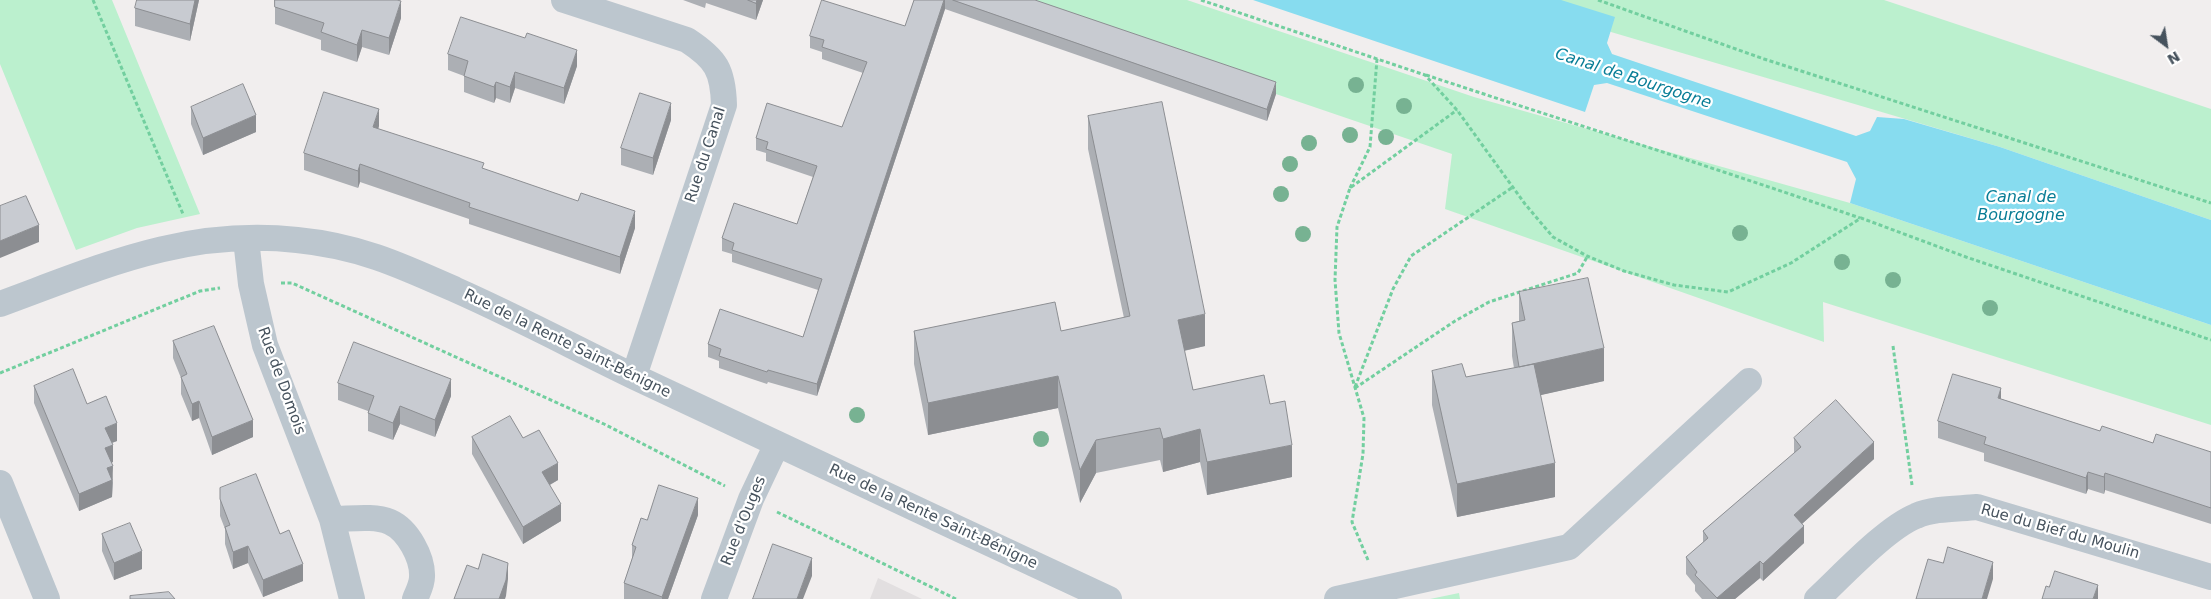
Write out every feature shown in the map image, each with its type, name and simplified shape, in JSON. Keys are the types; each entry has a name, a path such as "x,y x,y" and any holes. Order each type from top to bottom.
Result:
{"street":[{"name":"Rue du Canal","path":"564,0 687,40 704,51 718,66 723,82 724,105 634,376"},
{"name":"Rue de la Rente Saint-Bénigne","path":"0,304 126,258 194,242 246,238 294,240 348,247 379,257 491,306 777,444 1109,599"},
{"name":"Rue de Domois","path":"246,238 251,284 265,345 332,519 352,599"},
{"path":"1337,599 1570,547 1749,381"},
{"name":"Rue d'Ouges","path":"714,599 751,499 777,444"},
{"path":"0,483 48,599"},
{"name":"Rue du Bief du Moulin","path":"1817,599 1887,535 1916,516 1977,507 2211,577"},
{"path":"332,519 376,519 390,522 400,529 417,552 422,569 422,579 415,599"}],"path":[{"path":"93,0 194,242"},
{"path":"1201,0 1581,127 1727,172 1966,257 2211,340"},
{"path":"1598,0 1764,60 2211,203"},
{"path":"1377,59 1370,147 1350,188 1337,227 1335,280 1339,333 1364,418 1363,445 1352,522 1382,590"},
{"path":"1426,75 1456,110 1525,204 1553,237 1587,256 1624,271 1674,285 1728,292 1791,264 1860,218"},
{"path":"1350,188 1456,110"},
{"path":"1355,388 1393,289 1411,256 1513,187"},
{"path":"1355,388 1455,320 1488,302 1578,273 1587,256"},
{"path":"0,373 200,291 251,284 292,283 604,424 751,499 956,599"},
{"path":"1893,346 1916,516"}],"shaded area":[{"path":"878,578 922,599 870,599"}],"green space":[{"path":"0,0 112,0 200,214 137,228 76,250 0,64"},
{"path":"1000,0 1187,0 1474,97 1850,203 2211,325 2211,425 1823,302 1824,342 1445,209 1452,154"},
{"path":"1529,0 1884,0 2211,109 2211,220 2000,147 1611,32"},
{"path":"1459,593 1460,599 1430,599"}],"water":[{"name":"Canal de Bourgogne","path":"1253,0 1561,0 1615,17 1607,43 1612,54 1856,136 1870,131 1877,117 1904,119 2000,147 2211,220 2211,325 1850,203 1856,179 1847,162 1607,83 1594,85 1585,112"}],"building":[{"path":"137,0 195,0 190,24 135,8"},
{"path":"275,0 401,1 389,38 362,30 357,45 321,32 324,23 275,7"},
{"path":"822,0 905,26 914,0 944,0 817,384 768,370 767,372 719,356 721,349 708,344 720,309 803,337 822,279 732,250 734,243 722,238 734,203 797,224 817,166 766,149 768,142 756,138 767,103 842,127 867,62 822,47 824,40 810,36"},
{"path":"953,0 1035,0 1276,82 1267,109"},
{"path":"461,17 525,38 527,33 577,50 564,88 515,72 510,87 496,82 494,87 464,76 468,61 448,54"},
{"path":"243,84 256,115 203,138 191,107"},
{"path":"324,92 379,109 373,127 484,163 482,168 578,201 581,193 635,211 620,257 469,207 470,203 360,164 358,171 304,153"},
{"path":"640,93 671,103 653,158 621,148"},
{"path":"1162,102 1205,314 1178,320 1193,390 1264,375 1270,404 1285,401 1292,445 1207,462 1200,429 1163,439 1160,428 1096,440 1080,470 1058,376 928,403 914,331 1055,302 1061,331 1130,316 1088,116"},
{"path":"26,196 39,225 0,241 0,206"},
{"path":"1588,278 1604,348 1519,367 1512,323 1525,320 1519,292"},
{"path":"214,326 253,420 212,437 199,401 192,404 181,377 187,374 173,341"},
{"path":"354,342 451,379 435,420 400,406 393,423 368,413 374,396 338,383"},
{"path":"1462,364 1466,377 1534,364 1555,463 1457,484 1432,371"},
{"path":"73,369 87,404 106,396 117,423 105,428 113,445 105,448 113,466 107,468 112,480 79,494 34,386"},
{"path":"1953,374 2001,388 1998,398 2100,431 2102,426 2153,443 2156,434 2211,452 2211,508 2105,473 2104,477 2088,472 2086,478 1984,444 1986,437 1938,421"},
{"path":"1836,400 1874,442 1794,515 1804,526 1763,564 1760,561 1717,598 1695,575 1697,572 1686,557 1708,538 1703,531 1801,447 1794,438"},
{"path":"510,416 523,438 539,430 558,463 542,472 561,504 523,527 472,437"},
{"path":"256,474 280,534 289,530 303,564 263,580 248,546 233,552 225,527 230,525 220,499 220,488"},
{"path":"659,485 698,498 662,597 624,583 636,547 632,545 641,518 647,520"},
{"path":"130,523 142,551 114,563 102,534"},
{"path":"773,544 812,558 797,599 753,599"},
{"path":"1948,547 1993,562 1982,599 1916,599 1928,559 1943,563"},
{"path":"483,554 508,563 506,580 499,599 454,599 467,565 478,569"},
{"path":"2055,571 2098,585 2093,599 2042,599 2046,586 2049,587"},
{"path":"169,592 175,599 130,599 130,596"}]}
